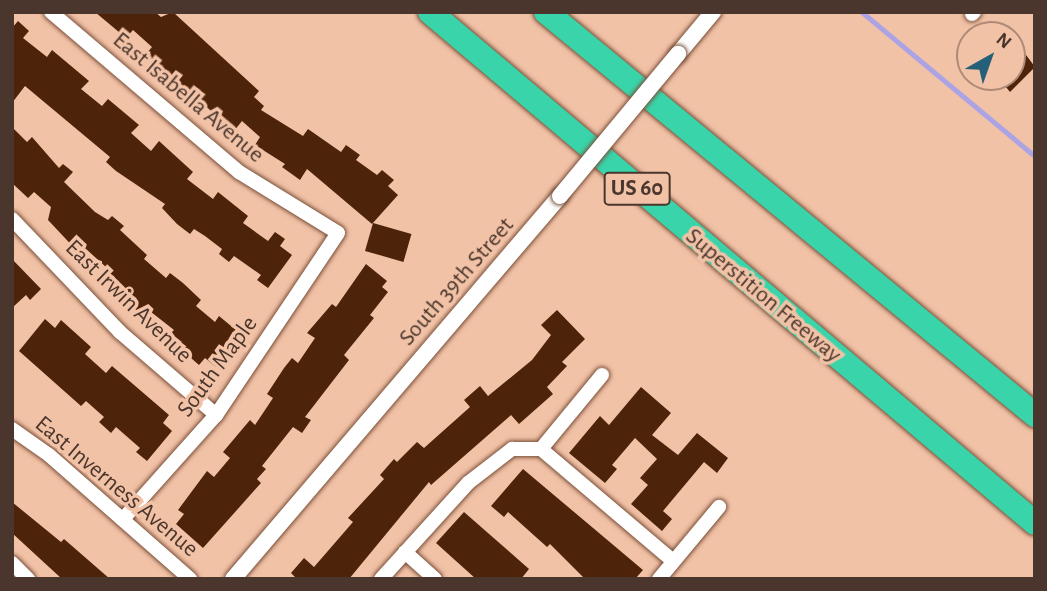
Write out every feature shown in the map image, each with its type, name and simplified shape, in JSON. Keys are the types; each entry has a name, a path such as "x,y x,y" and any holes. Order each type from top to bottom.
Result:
{"highway":[{"path":"546,12 1035,415"},
{"path":"565,12 671,116"},
{"name":"Superstition Freeway","path":"431,16 906,419"},
{"path":"906,419 1035,523"},
{"path":"906,419 1035,542"}],"street":[{"name":"East Isabella Avenue","path":"51,12 239,172 338,233"},
{"name":"South 39th Street","path":"233,579 713,12"},
{"name":"East Irwin Avenue","path":"12,219 120,332 216,415"},
{"name":"South Maple","path":"123,519 216,415 338,233"},
{"path":"541,449 602,375"},
{"name":"East Inverness Avenue","path":"12,429 123,519 190,579"},
{"path":"381,579 468,483 512,449 541,449 673,561"},
{"path":"659,579 719,507"},
{"path":"405,552 435,579"},
{"path":"12,564 28,579"}],"building":[{"path":"95,12 155,12 161,17 173,12 259,91 254,97 264,106 261,110 303,136 308,129 341,152 346,145 360,155 356,160 377,175 382,170 394,180 388,186 398,195 372,224 307,169 300,180 282,167 285,164 255,145 260,137 242,121 234,131 146,54 152,47 133,30 126,38"},
{"path":"18,21 29,31 23,38 47,57 52,50 89,81 81,89 102,106 108,99 139,125 131,133 151,151 159,141 193,172 187,179 213,199 218,192 248,216 243,223 268,241 275,232 285,239 280,246 292,255 268,288 257,280 261,275 234,256 229,262 219,254 222,249 205,236 194,229 190,234 177,224 162,208 165,204 116,171 106,162 110,157 25,86 12,103 12,28"},
{"path":"1026,55 1035,67 1026,76"},
{"path":"12,127 27,142 32,137 59,168 63,164 73,172 64,182 95,212 108,220 112,216 124,226 120,230 147,255 144,259 166,278 170,273 183,283 201,300 196,306 215,322 219,316 242,335 216,367 205,358 199,365 167,337 174,330 146,308 141,314 128,303 100,276 107,268 85,248 79,253 48,220 51,207 34,192 28,198 12,183"},
{"path":"373,223 411,234 403,262 365,251"},
{"path":"12,259 41,289 30,300 26,295 12,308"},
{"path":"366,264 387,281 382,287 388,292 370,315 374,318 344,355 349,360 305,417 311,420 302,433 293,427 262,466 266,469 257,479 261,483 203,548 176,524 184,514 178,510 207,471 214,477 230,458 223,452 250,420 255,425 273,398 267,394 284,368 292,358 298,363 315,338 307,333 332,304 336,307"},
{"path":"557,310 585,339 562,362 567,366 547,387 553,394 519,424 511,415 431,485 429,482 349,579 297,579 291,573 304,558 314,567 353,522 348,518 384,479 380,475 394,459 397,462 417,442 424,448 470,407 464,400 480,386 488,396 532,360 551,335 541,325"},
{"path":"45,319 55,328 61,320 91,347 85,354 106,373 112,366 169,415 163,423 172,431 147,461 136,452 140,448 116,427 111,433 99,422 104,417 86,401 81,406 19,351"},
{"path":"641,387 671,413 652,435 678,455 697,433 728,458 717,473 704,462 663,511 672,519 662,531 631,504 648,485 640,478 657,459 635,438 612,465 617,469 605,483 569,453 600,416 609,425"},
{"path":"523,469 643,570 635,579 585,579 550,544 547,547 508,512 504,517 491,506"},
{"path":"12,502 61,542 64,539 110,579 62,579 12,533"},
{"path":"464,512 529,569 521,579 476,579 436,543"}],"waterway":[{"path":"862,12 1035,156"}]}
